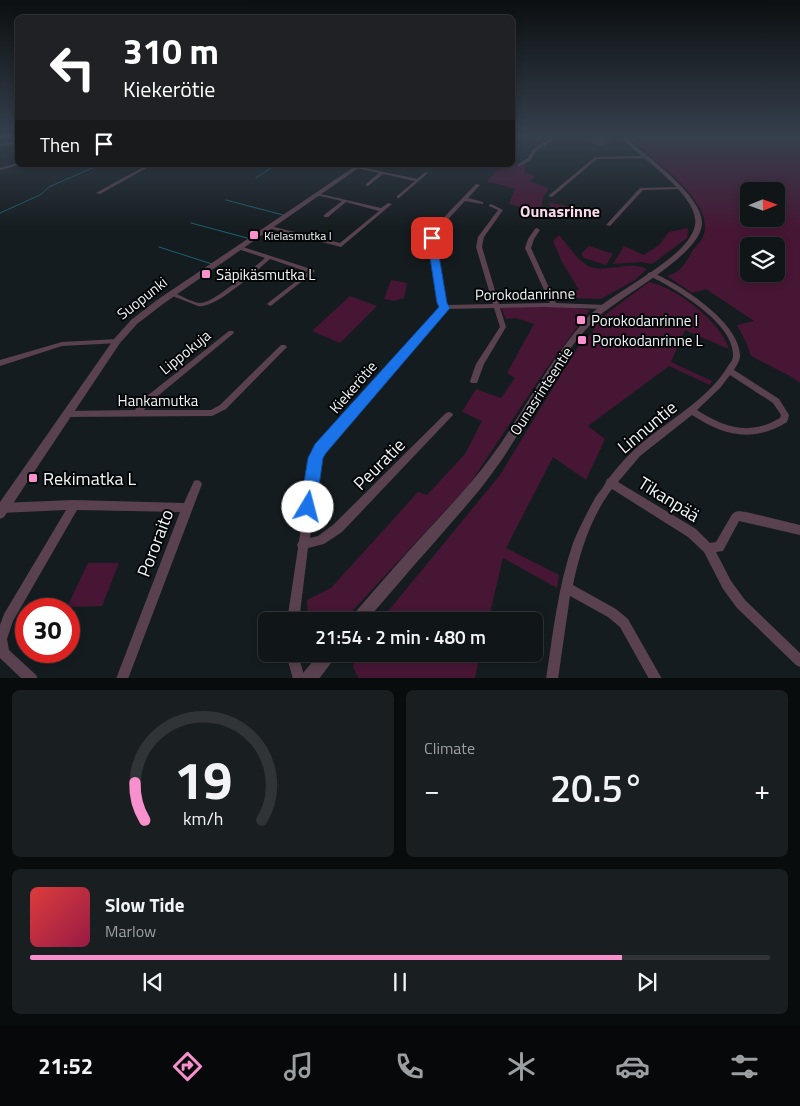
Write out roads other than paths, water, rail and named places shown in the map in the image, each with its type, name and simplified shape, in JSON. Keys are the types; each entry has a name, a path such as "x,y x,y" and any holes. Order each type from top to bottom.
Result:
{"street":[{"path":"98,193 145,168"},
{"name":"Suopunki","path":"1,509 117,341 134,322 356,168"},
{"path":"364,168 417,180"},
{"path":"550,196 584,168"},
{"name":"Ounasrinteentie","path":"365,612 482,479 555,364 593,317 684,250 697,232 697,212 690,198 657,168"},
{"path":"368,185 382,173"},
{"path":"399,197 426,173"},
{"path":"445,308 442,303 432,237 478,185"},
{"path":"608,225 642,189 681,188"},
{"path":"318,194 382,210"},
{"path":"464,199 481,203"},
{"path":"326,216 345,201"},
{"path":"270,227 338,245 347,242 390,204"},
{"path":"474,381 480,364 502,330 503,324 479,247 481,237 501,210 491,205"},
{"path":"537,230 528,248 554,305"},
{"path":"240,248 312,271 270,304"},
{"path":"172,294 199,304 206,304 221,295 269,258"},
{"name":"Linnuntie","path":"552,678 566,587 573,557 590,512 610,482 637,452 692,411 718,388 737,358 731,335 717,320 702,307 650,274"},
{"name":"Porokodanrinne","path":"445,308 554,305 605,307"},
{"name":"Kiekerötie","path":"294,612 314,469 320,449 445,308"},
{"name":"Lippokuja","path":"136,414 145,402 231,333"},
{"path":"0,363 62,344 117,341"},
{"name":"Hankamutka","path":"67,414 203,415 218,411 283,347"},
{"path":"692,411 726,430 742,432 767,429 784,420 785,414 776,401 730,371"},
{"name":"Peuratie","path":"302,545 320,540 338,528 450,415"},
{"name":"Tikanpää","path":"610,482 692,533 708,548 727,585 741,604 800,661"},
{"path":"187,508 197,484"},
{"path":"32,678 3,652 1,639 8,618 74,506"},
{"name":"Pororaito","path":"1,509 74,506 187,508 122,678"},
{"path":"708,548 719,547 725,538 729,525 737,516 746,516 800,530"},
{"path":"566,587 612,613 624,623 656,678"},
{"path":"294,662 299,678"},
{"path":"309,678 322,662"}],"waterway":[{"path":"0,213 40,195 49,187 93,168"},
{"path":"256,178 271,168"},
{"path":"226,200 283,215"},
{"path":"191,223 247,238"},
{"path":"159,247 212,264"}],"place":[{"name":"Kielasmutka I","path":"254,235"},
{"name":"Säpikäsmutka L","path":"206,274"},
{"name":"Porokodanrinne I","path":"581,320"},
{"name":"Porokodanrinne L","path":"582,340"},
{"name":"Rekimatka L","path":"33,478"}],"district":[{"name":"Ounasrinne","path":"560,211"}]}
